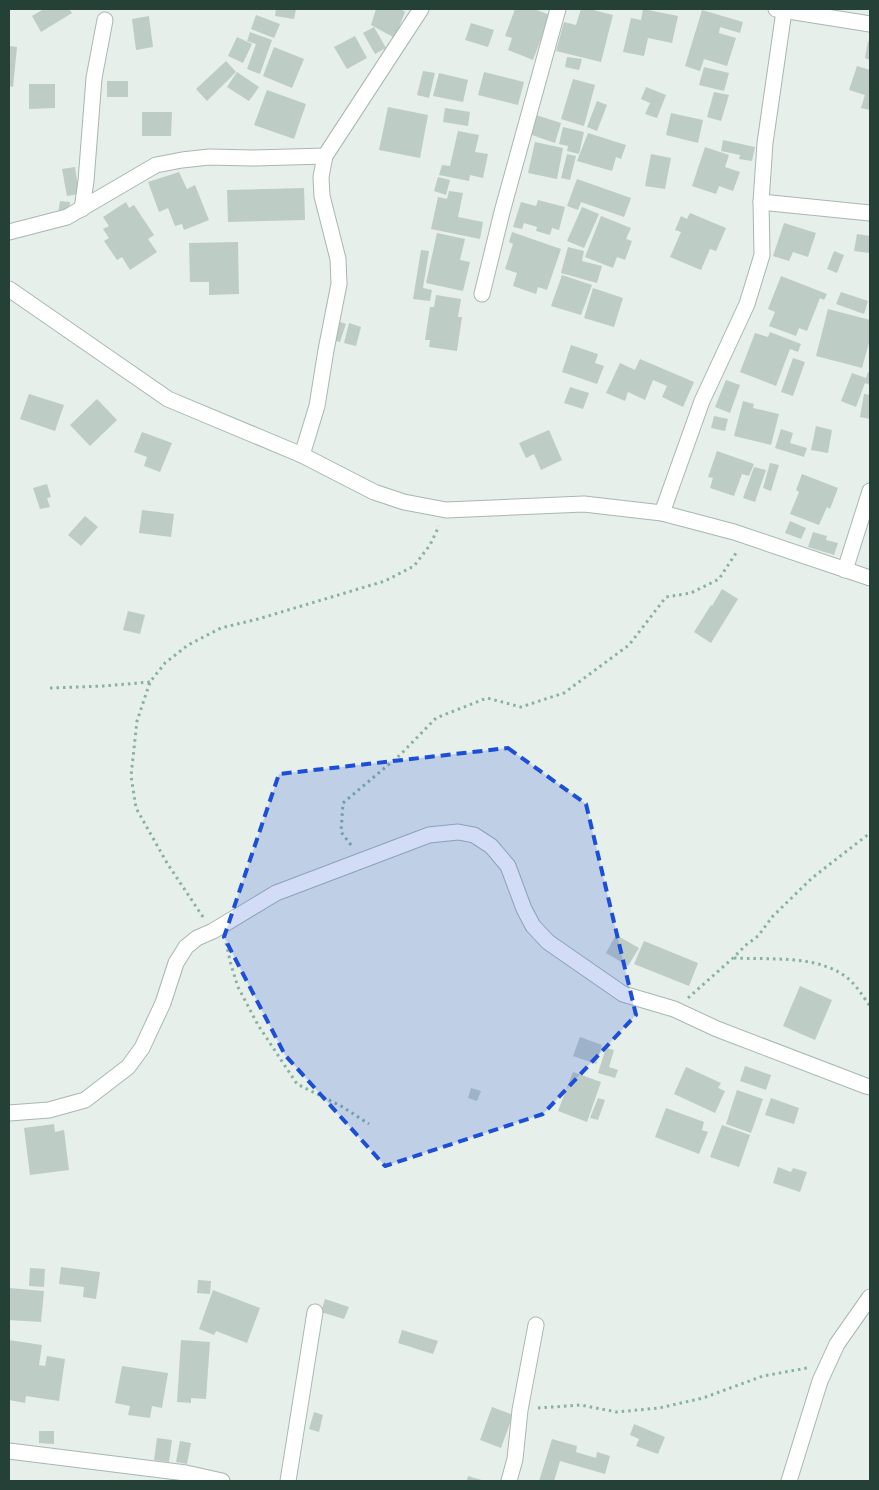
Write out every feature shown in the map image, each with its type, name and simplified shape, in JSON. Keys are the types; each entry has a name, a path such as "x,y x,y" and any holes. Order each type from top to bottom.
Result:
{"street":[{"path":"302,455 317,406 326,350 340,284 338,259 322,196 321,177 326,156 421,9"},
{"path":"482,294 502,212 558,9"},
{"path":"662,513 702,401 747,304 762,255 761,202 765,143 780,10 870,24"},
{"path":"82,209 94,78 105,20"},
{"path":"9,232 67,217 156,165 209,157 326,156"},
{"path":"761,202 870,213"},
{"path":"9,289 168,399 302,455 374,492 404,502 446,510 584,504 662,513 734,532 870,578"},
{"path":"845,570 870,490"},
{"path":"9,1113 48,1110 85,1100 128,1067 142,1048 162,1003 176,962 186,947 196,938 217,928 276,893 429,835 458,832 474,836 491,846 508,866 524,909 534,926 548,942 623,994 674,1008 717,1029 870,1087"},
{"path":"788,1481 820,1381 837,1344 870,1297"},
{"path":"288,1481 315,1312"},
{"path":"509,1481 515,1459 520,1410 536,1325"},
{"path":"9,1451 186,1474 222,1481"},
{"path":"140,1481 152,1470"}],"path":[{"path":"369,1124 341,1106 297,1084 258,1025 238,987 217,928 167,863 136,808 131,776 137,721 150,682 165,663 188,645 222,628 258,620 386,581 414,566 430,545 446,510"},
{"path":"361,860 341,832 343,803 400,755 436,718 487,698 521,706 564,693 629,645 666,597 691,593 719,579 746,537"},
{"path":"50,688 150,682"},
{"path":"674,1008 758,936 773,916 812,878 870,832"},
{"path":"733,958 814,962 833,968 851,981 870,1006"},
{"path":"520,1410 581,1405 617,1412 659,1408 703,1398 763,1376 828,1364"}],"highlighted area":[{"path":"508,748 586,804 636,1015 543,1114 385,1166 285,1055 224,937 279,774"}],"building":[{"path":"44,9 69,9 72,13 41,32 32,16"},
{"path":"276,9 296,9 294,19 275,16"},
{"path":"376,9 401,9 405,12 395,38 371,25"},
{"path":"515,9 534,9 550,15 533,60 508,50 512,38 505,36"},
{"path":"581,9 613,15 601,62 556,51 564,22 576,25"},
{"path":"643,9 678,16 672,43 648,38 644,56 623,52 631,18 641,20"},
{"path":"702,10 743,22 740,33 720,27 719,33 736,38 727,66 704,59 700,71 685,66"},
{"path":"256,15 280,24 274,38 251,29"},
{"path":"149,16 153,47 136,50 132,19"},
{"path":"471,23 494,30 488,47 465,40"},
{"path":"374,27 386,48 375,54 363,33"},
{"path":"250,32 272,40 260,74 247,69 256,44 247,41"},
{"path":"355,36 367,58 347,69 334,47"},
{"path":"237,37 252,44 243,63 228,56"},
{"path":"868,41 870,42 870,60 865,58"},
{"path":"9,46 17,47 13,87 9,86"},
{"path":"274,47 304,59 292,88 263,76"},
{"path":"567,57 582,59 579,70 565,67"},
{"path":"226,61 236,72 207,101 196,89"},
{"path":"857,66 870,70 870,110 861,108 865,95 849,90"},
{"path":"704,67 729,73 724,91 699,85"},
{"path":"423,71 435,73 429,98 417,95"},
{"path":"237,72 259,87 249,101 227,87"},
{"path":"484,72 524,82 518,105 478,95"},
{"path":"439,73 468,80 463,102 433,96"},
{"path":"573,79 595,85 584,126 561,119"},
{"path":"107,81 128,81 128,97 107,97"},
{"path":"29,84 55,84 55,108 29,109"},
{"path":"646,87 666,95 657,118 645,114 650,103 641,99"},
{"path":"267,90 306,104 294,139 254,125"},
{"path":"714,92 729,95 721,121 707,117"},
{"path":"597,101 607,105 597,131 587,127"},
{"path":"388,107 428,115 420,158 379,150"},
{"path":"445,108 470,112 468,126 443,122"},
{"path":"142,112 172,112 171,136 142,136"},
{"path":"671,113 703,120 698,143 666,135"},
{"path":"536,115 561,123 555,143 529,134"},
{"path":"563,127 584,132 579,154 567,151 568,146 559,144"},
{"path":"458,131 479,135 475,152 488,154 483,178 470,175 469,181 439,175 442,165 450,166"},
{"path":"588,133 626,145 621,159 616,157 612,171 577,161"},
{"path":"723,140 755,147 752,161 739,159 740,155 721,151"},
{"path":"535,142 563,148 557,179 528,173"},
{"path":"705,147 729,155 725,167 740,172 733,191 719,186 716,194 692,186"},
{"path":"567,154 576,156 570,180 561,178"},
{"path":"651,154 671,158 665,189 645,186"},
{"path":"75,167 79,194 67,196 62,169"},
{"path":"179,172 187,189 195,185 209,220 184,230 182,224 175,226 168,208 159,212 148,182"},
{"path":"438,177 450,180 446,195 434,191"},
{"path":"577,179 631,198 624,217 581,202 578,210 567,206"},
{"path":"304,188 305,220 228,222 227,190"},
{"path":"449,191 463,193 458,217 483,222 480,239 431,229 438,197 447,199"},
{"path":"538,200 565,207 559,230 552,228 550,235 536,231 537,227 524,223 522,229 513,227 521,202 536,206"},
{"path":"60,201 70,202 68,216 58,214"},
{"path":"126,202 129,208 134,205 154,235 148,239 157,252 130,270 122,257 117,260 104,241 109,238 103,229 109,226 103,217"},
{"path":"582,207 599,214 584,248 567,241"},
{"path":"690,213 726,228 716,251 710,249 701,270 670,257 681,232 675,230 681,216 687,219"},
{"path":"601,216 631,228 626,239 632,241 625,260 617,257 613,268 585,257"},
{"path":"784,223 816,233 808,257 793,252 789,261 773,256"},
{"path":"512,232 561,249 547,290 538,287 536,294 513,286 517,273 505,269 513,244 509,242"},
{"path":"437,233 465,239 460,260 470,262 463,291 426,283"},
{"path":"857,234 870,236 870,253 854,251"},
{"path":"238,242 239,294 209,295 209,282 190,282 189,243"},
{"path":"568,247 584,251 582,261 602,266 597,283 561,273"},
{"path":"421,250 429,251 423,288 432,290 430,301 413,299"},
{"path":"834,251 844,255 837,273 827,269"},
{"path":"562,275 592,285 581,315 551,306"},
{"path":"781,276 827,294 824,300 820,298 807,331 799,328 796,336 769,326 775,312 768,309"},
{"path":"593,288 623,298 614,327 584,318"},
{"path":"841,292 868,301 864,314 836,304"},
{"path":"436,295 461,299 458,317 462,317 457,351 429,347 430,340 425,340 430,307 434,307"},
{"path":"828,309 870,320 870,339 862,368 816,356"},
{"path":"337,321 346,324 340,342 332,340"},
{"path":"349,323 361,327 356,346 344,343"},
{"path":"770,332 801,344 798,352 790,349 776,386 740,372 755,333 768,337"},
{"path":"571,345 598,354 595,363 604,366 597,384 562,372"},
{"path":"793,358 805,362 793,396 781,392"},
{"path":"640,359 694,382 683,407 662,397 667,386 653,380 645,400 628,392 625,401 606,393 620,363 635,370"},
{"path":"868,372 870,373 870,385 865,383 856,407 841,401 852,373 866,378"},
{"path":"726,380 740,385 730,413 715,407"},
{"path":"570,387 589,393 583,409 564,403"},
{"path":"29,394 64,405 55,431 20,419"},
{"path":"864,394 870,395 870,419 860,417"},
{"path":"97,399 117,420 90,446 70,425"},
{"path":"743,401 754,404 753,408 779,414 771,445 734,436"},
{"path":"714,416 728,419 725,431 711,428"},
{"path":"816,426 832,430 828,453 811,450"},
{"path":"781,429 793,433 790,443 807,448 804,457 775,448"},
{"path":"549,430 562,460 541,470 534,454 526,458 519,443"},
{"path":"142,432 172,443 160,472 144,466 147,457 134,452"},
{"path":"717,451 754,464 749,476 742,474 734,496 710,488 713,478 708,477"},
{"path":"770,463 779,465 771,491 763,488"},
{"path":"754,467 766,470 755,502 743,498"},
{"path":"802,474 838,488 830,509 827,507 819,525 790,514 799,492 796,490"},
{"path":"47,484 51,497 47,498 50,507 40,509 33,488"},
{"path":"142,510 174,514 171,537 139,533"},
{"path":"85,516 98,527 81,546 68,535"},
{"path":"790,521 806,528 801,539 785,533"},
{"path":"813,532 827,536 826,540 838,543 834,555 808,547"},
{"path":"722,589 738,599 711,643 694,632"},
{"path":"128,611 145,615 140,634 123,630"},
{"path":"616,935 639,948 628,966 606,953"},
{"path":"644,941 698,963 689,986 634,964"},
{"path":"800,986 832,1000 815,1040 783,1026"},
{"path":"580,1037 602,1045 596,1064 573,1056"},
{"path":"606,1048 614,1050 609,1067 618,1070 615,1078 598,1073"},
{"path":"745,1066 771,1075 766,1090 740,1081"},
{"path":"686,1067 721,1083 718,1088 725,1091 715,1113 674,1094"},
{"path":"573,1072 601,1082 587,1122 558,1111"},
{"path":"471,1088 481,1091 477,1101 468,1098"},
{"path":"737,1090 763,1099 751,1133 726,1124"},
{"path":"598,1098 605,1100 598,1120 590,1118"},
{"path":"771,1098 799,1108 794,1124 765,1115"},
{"path":"666,1108 704,1122 702,1130 708,1132 699,1154 655,1137"},
{"path":"54,1124 55,1132 64,1130 69,1170 30,1175 24,1128"},
{"path":"722,1125 750,1135 739,1167 710,1157"},
{"path":"778,1167 791,1172 793,1168 807,1172 800,1192 773,1183"},
{"path":"61,1267 100,1272 96,1299 83,1297 84,1287 59,1284"},
{"path":"30,1268 45,1269 44,1287 29,1286"},
{"path":"198,1280 211,1281 210,1294 197,1293"},
{"path":"9,1288 44,1291 41,1322 9,1320"},
{"path":"213,1290 260,1308 247,1343 216,1331 214,1335 199,1329"},
{"path":"325,1299 349,1307 344,1319 321,1312"},
{"path":"402,1330 438,1341 433,1354 398,1343"},
{"path":"9,1340 42,1345 39,1365 45,1366 47,1356 65,1359 59,1401 26,1396 25,1403 9,1400"},
{"path":"181,1340 210,1342 206,1399 191,1398 191,1403 177,1402"},
{"path":"122,1366 168,1373 162,1408 152,1406 150,1418 128,1415 130,1406 115,1403"},
{"path":"492,1407 513,1415 501,1448 480,1440"},
{"path":"314,1412 323,1415 319,1432 309,1429"},
{"path":"634,1424 665,1437 658,1454 636,1446 639,1439 630,1435"},
{"path":"39,1431 54,1431 54,1444 39,1443"},
{"path":"157,1438 172,1440 169,1462 154,1460"},
{"path":"552,1439 577,1446 576,1452 596,1458 597,1452 610,1456 605,1474 560,1461 554,1481 539,1481"},
{"path":"180,1441 191,1443 187,1464 176,1462"},
{"path":"468,1476 485,1481 467,1481"}]}
